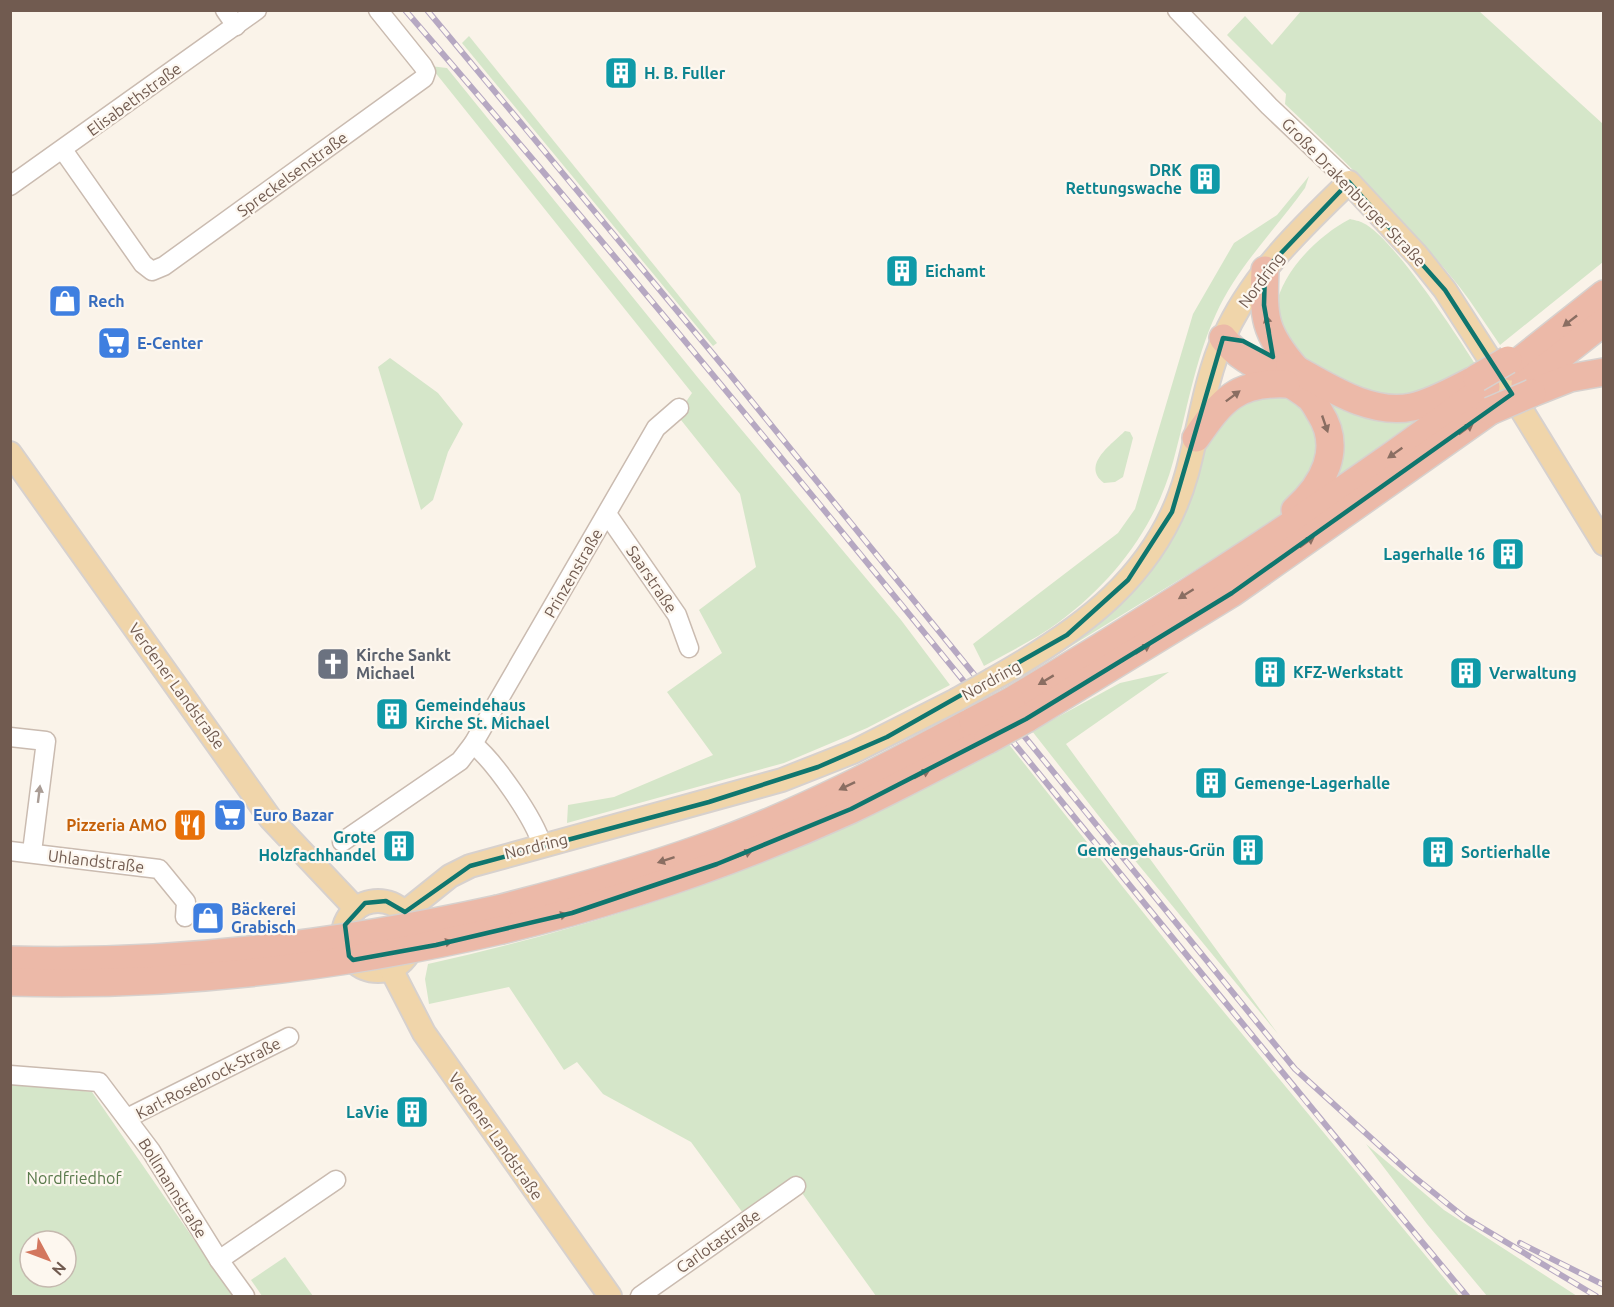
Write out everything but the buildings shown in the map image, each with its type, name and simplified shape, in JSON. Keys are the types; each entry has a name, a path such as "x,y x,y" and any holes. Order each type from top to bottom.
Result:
{"highway":[{"path":"1235,562 1308,498 1328,467 1330,445 1326,422 1311,398 1291,376 1268,331 1264,305 1265,270"},
{"path":"1519,376 1536,348 1604,294"},
{"path":"1018,710 1335,496 1484,392 1519,376 1604,322"},
{"path":"1223,338 1242,358 1380,407 1411,407 1448,393 1484,392"},
{"path":"10,960 125,959 283,946 500,919 642,892 785,838 852,809 981,730 1232,593 1484,392 1519,376 1570,378 1604,372"},
{"path":"1196,438 1213,414 1244,388 1291,376"},
{"path":"10,982 127,981 291,968 366,958 500,919"}],"main road":[{"name":"Nordring","path":"405,912 443,880 470,866 782,780 853,752 956,700 1082,624 1128,580 1159,537 1172,512 1187,475 1205,397 1223,338 1242,303 1265,270 1349,182"},
{"name":"Große Drakenburger Straße","path":"1349,182 1417,255 1445,290 1500,374 1604,544"},
{"name":"Verdener Landstraße","path":"10,453 270,818 356,909"},
{"path":"375,901 396,905 405,912 411,922 413,944 401,963 379,972 368,970 357,964 345,950 345,925 356,909 375,901"},
{"path":"10,971 184,967 345,950"},
{"name":"Verdener Landstraße","path":"391,969 424,1033 610,1296"}],"street":[{"path":"225,10 236,26"},
{"name":"Elisabethstraße","path":"10,186 257,10"},
{"name":"Spreckelsenstraße","path":"63,150 142,264 152,271 164,266 418,83 426,72 378,10"},
{"name":"Große Drakenburger Straße","path":"1177,10 1276,113 1349,182"},
{"name":"Prinzenstraße","path":"342,842 460,762 473,744 656,428 679,408"},
{"name":"Saarstraße","path":"607,514 677,615 689,648"},
{"path":"10,737 46,741 32,852"},
{"path":"473,744 492,764 535,827 542,845"},
{"name":"Uhlandstraße","path":"10,851 32,852 51,858 159,869 186,902 185,917"},
{"name":"Karl-Rosebrock-Straße","path":"128,1118 289,1037"},
{"name":"Bollmannstraße","path":"10,1075 99,1082 151,1151 219,1260 245,1296"},
{"path":"219,1260 336,1180"},
{"name":"Carlotastraße","path":"640,1296 796,1186"}],"highlighted area":[{"path":"1349,182 1445,290 1512,394 1232,593 1026,719 851,809 717,864 572,913 436,945 353,960 349,956 345,925 365,903 386,901 405,912 470,866 709,802 818,767 887,737 1067,635 1128,580 1172,512 1223,338 1243,341 1273,357 1264,305 1265,270"}],"green space":[{"path":"1301,11 1479,11 1603,124 1603,262 1500,345 1458,285 1417,237 1285,104 1286,94 1227,35 1245,16 1272,45"},
{"path":"469,36 717,343 713,346 462,43"},
{"path":"430,66 447,68 699,379 901,620 950,685 867,728 784,763 567,823 568,805 614,797 713,755 667,692 722,653 699,610 756,567 740,494 677,415 692,393"},
{"path":"1309,176 1305,188 1246,264 1216,314 1196,369 1165,486 1155,509 1130,552 1097,589 1059,622 984,666 973,644 1118,533 1135,509 1193,314 1234,243 1277,215"},
{"path":"1350,219 1359,221 1375,231 1390,246 1423,287 1475,364 1427,392 1391,399 1319,372 1283,344 1276,307 1286,280 1315,244"},
{"path":"1245,351 1426,413 1331,481 1336,430"},
{"path":"390,358 438,393 463,424 448,452 433,500 421,510 378,367"},
{"path":"1247,393 1295,394 1325,448 1287,511 1223,553 1001,689 997,685 1100,621 1206,440"},
{"path":"1125,431 1130,432 1133,438 1123,477 1115,482 1104,483 1098,476 1097,462 1106,449"},
{"path":"1169,672 1066,744 1278,1034 1109,829 1032,731 1120,683"},
{"path":"1007,742 1190,971 1459,1296 876,1296 797,1186 748,1220 691,1142 603,1094 577,1062 564,1070 509,987 429,1004 425,979 428,964 582,924 732,874 852,822"},
{"name":"Nordfriedhof","path":"10,1083 92,1092 233,1296 11,1296"},
{"path":"1366,1144 1444,1210 1577,1296 1487,1296 1427,1224"},
{"path":"285,1257 313,1296 262,1296 251,1280"}],"railway":[{"path":"405,10 541,169 807,489 1467,1296"},
{"path":"427,10 728,372 1295,1069 1413,1176 1464,1217 1596,1296"},
{"path":"1520,1243 1604,1285"}],"place":[{"name":"H. B. Fuller","path":"621,73"},
{"name":"DRK Rettungswache","path":"1205,179"},
{"name":"Eichamt","path":"902,271"},
{"name":"Rech","path":"65,301"},
{"name":"E-Center","path":"114,343"},
{"name":"Lagerhalle 16","path":"1508,554"},
{"name":"Kirche Sankt Michael","path":"333,664"},
{"name":"KFZ-Werkstatt","path":"1270,672"},
{"name":"Verwaltung","path":"1466,673"},
{"name":"Gemeindehaus Kirche St. Michael","path":"392,714"},
{"name":"Gemenge-Lagerhalle","path":"1211,783"},
{"name":"Euro Bazar","path":"230,815"},
{"name":"Pizzeria AMO","path":"190,825"},
{"name":"Grote Holzfachhandel","path":"399,846"},
{"name":"Gemengehaus-Grün","path":"1248,850"},
{"name":"Sortierhalle","path":"1438,852"},
{"name":"Bäckerei Grabisch","path":"208,918"},
{"name":"LaVie","path":"412,1112"}]}
